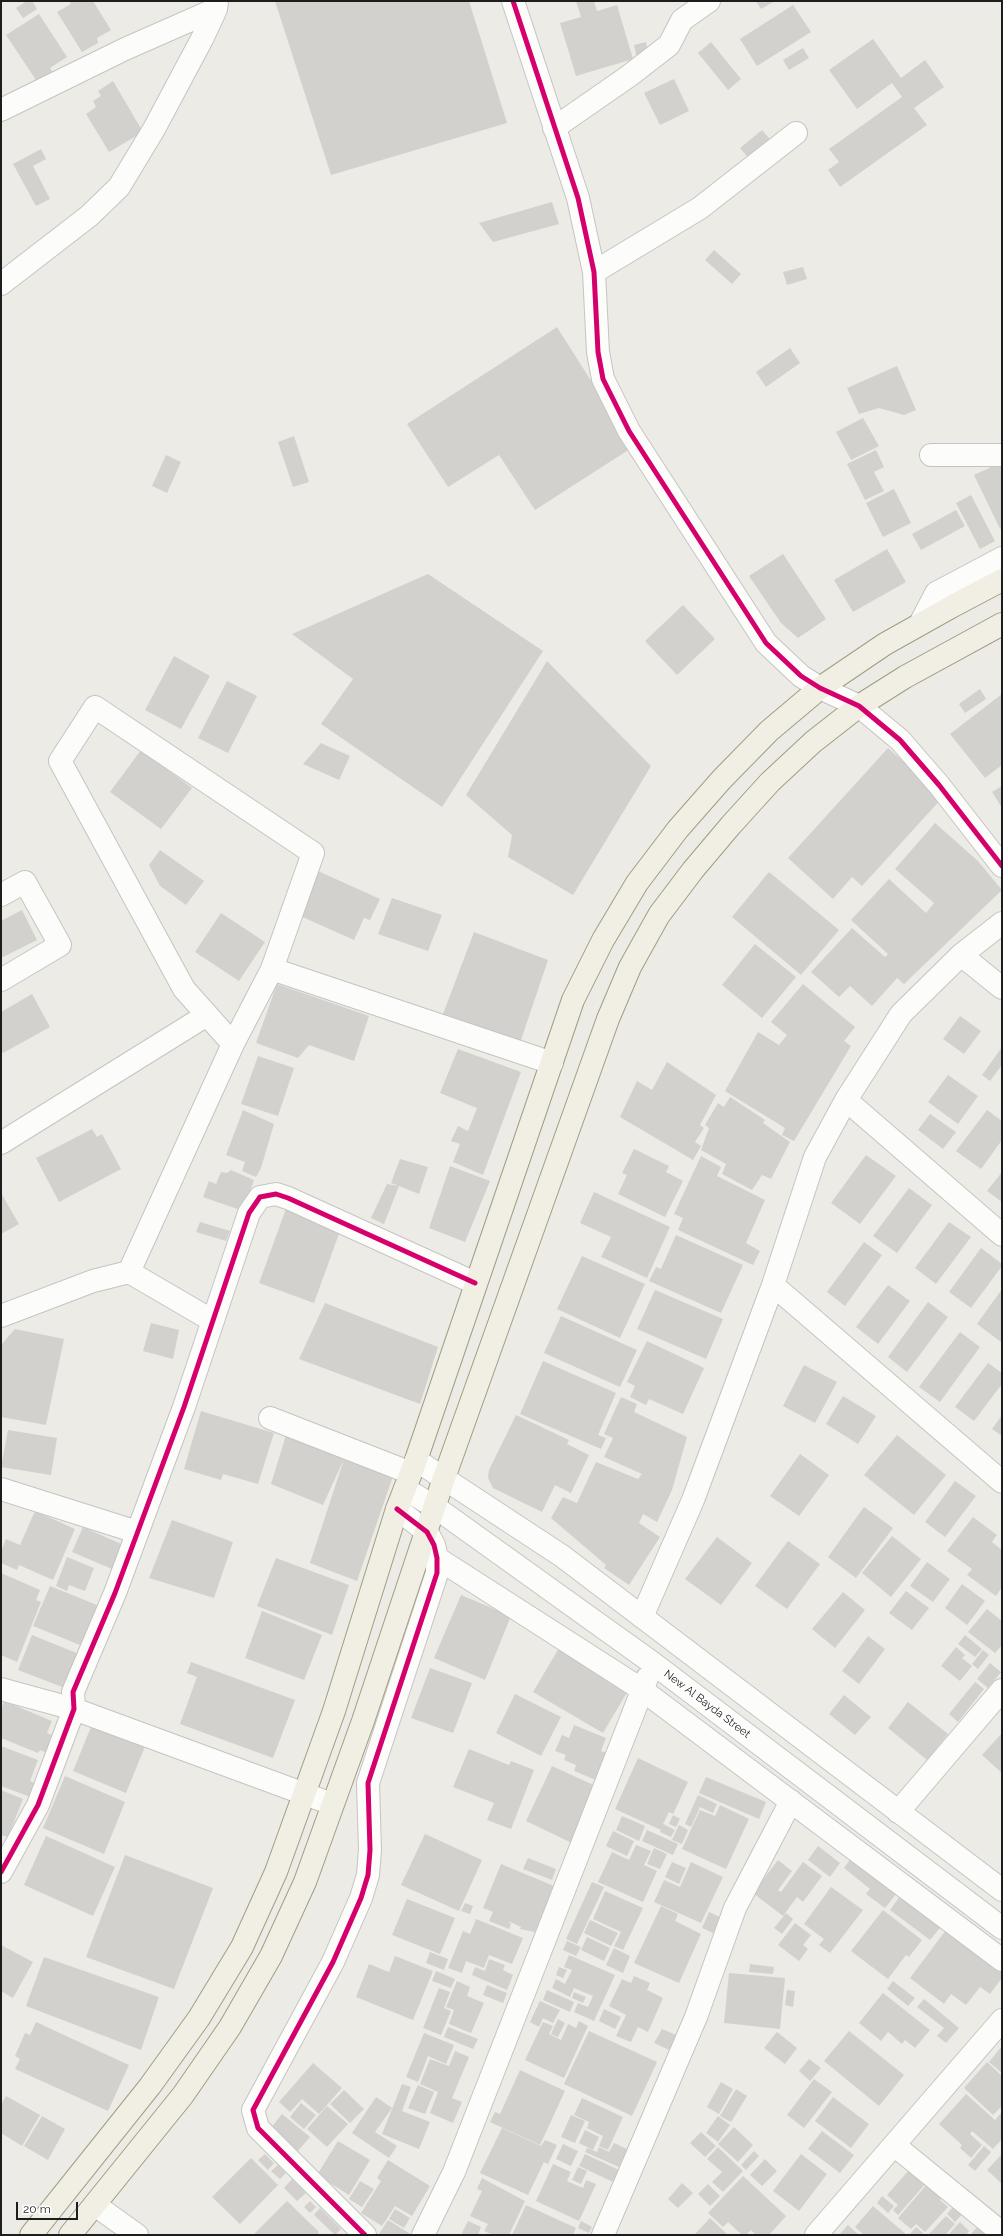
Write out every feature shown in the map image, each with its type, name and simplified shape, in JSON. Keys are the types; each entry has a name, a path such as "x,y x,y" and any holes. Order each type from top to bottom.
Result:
{"main road":[{"path":"31,2235 150,2086 199,2018 242,1947 276,1872 334,1711 397,1509 573,1000 603,940 637,883 678,829 722,778 769,731 820,688 920,624 1002,580"},
{"path":"70,2235 183,2095 230,2027 271,1956 305,1882 363,1721 444,1478 608,1019 630,966 659,915 693,870 731,825 770,782 808,747 858,706 911,674 1002,624"}],"street":[{"path":"513,1 578,198 594,272 598,352 602,379 630,431 766,644 782,660 820,688 858,706 900,740 940,785 1002,866"},
{"path":"554,128 629,76 669,45 681,10 709,1"},
{"path":"1,110 216,5"},
{"path":"1,284 89,216 119,186 154,129 216,5"},
{"path":"594,272 700,208 796,133"},
{"path":"931,455 1002,455"},
{"path":"920,624 936,593 1002,558"},
{"path":"129,1272 233,1044 272,968 313,853 95,707 60,761 184,989 233,1044"},
{"path":"1,895 26,882 60,945 1,980"},
{"path":"642,1617 693,1500 773,1285 815,1157 846,1100 901,1014 960,955 1002,923"},
{"path":"960,955 1002,988"},
{"path":"272,968 552,1063"},
{"path":"1,1143 207,1015"},
{"path":"846,1100 1002,1235"},
{"path":"1,1872 38,1805 74,1709 74,1692 184,1407 249,1213 260,1197 276,1194 475,1283"},
{"path":"1,1316 93,1281 129,1272 213,1321"},
{"path":"773,1285 1002,1482"},
{"path":"270,1418 410,1474 444,1478 562,1556 1002,1890"},
{"name":"New Al Bayda Street","path":"410,1474 435,1507 654,1664 1002,1928"},
{"path":"1,1489 137,1532"},
{"path":"365,2235 258,2128 253,2110 333,1962 365,1886 370,1850 368,1783 437,1573 437,1558 434,1545 427,1532 397,1509"},
{"path":"437,1558 641,1689 1002,1960"},
{"path":"423,2235 454,2172 592,1815 625,1739 641,1689 654,1664 670,1639"},
{"path":"1,1689 74,1709 332,1804"},
{"path":"898,1812 1002,1690"},
{"path":"603,2235 696,2017 734,1908 790,1801"},
{"path":"816,2235 1002,2020"},
{"path":"894,2146 1002,2233"},
{"path":"95,2205 137,2235"}],"building":[{"path":"27,1 32,1 37,9 23,18 16,8"},
{"path":"69,1 93,1 111,30 97,38 98,43 82,52 57,12 71,4"},
{"path":"275,1 469,1 507,123 331,175"},
{"path":"576,1 594,1 597,11 617,5 633,59 576,76 560,23 581,17"},
{"path":"756,1 775,1 761,9"},
{"path":"793,5 811,32 757,66 740,39"},
{"path":"39,14 67,57 50,68 53,73 38,83 6,35"},
{"path":"873,39 901,78 925,60 944,87 914,108 927,125 840,187 828,170 839,162 829,149 902,97 892,83 857,109 829,70"},
{"path":"646,42 648,53 636,55 634,45"},
{"path":"711,42 741,79 728,90 698,53"},
{"path":"803,48 809,58 789,70 783,60"},
{"path":"674,79 689,111 660,125 644,93"},
{"path":"113,81 143,132 109,152 86,114 96,107 93,101 101,96 98,91"},
{"path":"762,130 774,144 752,162 740,148"},
{"path":"41,149 46,159 33,166 50,199 36,206 13,164"},
{"path":"552,202 559,224 493,242 479,223"},
{"path":"714,250 741,274 732,284 705,260"},
{"path":"803,267 807,279 787,285 783,272"},
{"path":"557,327 633,447 535,510 499,455 448,487 407,424"},
{"path":"790,348 800,363 766,387 756,372"},
{"path":"897,366 916,410 904,415 879,408 859,414 847,388"},
{"path":"863,418 879,446 851,460 836,432"},
{"path":"294,436 309,482 293,487 278,442"},
{"path":"876,450 884,467 874,472 884,491 865,500 847,464"},
{"path":"166,455 181,462 167,493 152,486"},
{"path":"1002,462 1002,528 1000,529 974,475"},
{"path":"894,489 911,523 883,537 866,503"},
{"path":"971,495 995,541 980,549 956,503"},
{"path":"956,510 965,526 921,550 912,534"},
{"path":"887,549 906,582 853,612 834,580"},
{"path":"783,554 826,619 798,638 781,623 749,576"},
{"path":"428,574 543,651 442,807 321,724 353,679 292,634"},
{"path":"683,605 715,639 677,675 645,641"},
{"path":"174,656 210,676 181,729 145,710"},
{"path":"547,661 651,766 573,895 508,857 512,835 466,795"},
{"path":"227,681 257,696 228,753 198,738"},
{"path":"980,689 986,699 965,713 959,704"},
{"path":"1002,694 1002,765 985,778 950,734"},
{"path":"321,743 350,756 339,780 303,764"},
{"path":"888,748 943,797 862,886 852,877 833,899 788,858"},
{"path":"141,750 192,788 161,829 110,792"},
{"path":"1002,786 1002,808 992,792"},
{"path":"935,823 978,861 1002,890 904,984 897,978 872,1006 850,986 839,997 811,972 852,928 885,957 888,954 851,920 889,879 926,913 934,903 895,869"},
{"path":"160,850 204,881 186,905 160,886 149,865"},
{"path":"318,871 380,899 370,920 364,918 354,940 298,915"},
{"path":"769,872 839,930 801,975 732,917"},
{"path":"392,898 442,915 428,951 378,934"},
{"path":"22,910 37,940 1,958 1,921"},
{"path":"221,913 265,942 239,981 195,952"},
{"path":"474,932 548,960 520,1043 443,1014"},
{"path":"755,944 796,977 762,1018 722,985"},
{"path":"277,984 369,1016 354,1061 309,1045 298,1058 256,1043"},
{"path":"803,984 855,1027 844,1041 851,1046 794,1141 782,1135 785,1128 725,1091 758,1032 779,1045 787,1035 771,1022"},
{"path":"32,994 50,1027 3,1053 1,1050 1,1012"},
{"path":"960,1016 981,1031 964,1054 943,1039"},
{"path":"1002,1047 1002,1065 990,1081 982,1075"},
{"path":"458,1049 521,1072 483,1175 453,1162 460,1144 451,1141 458,1126 468,1131 477,1108 440,1093"},
{"path":"258,1056 294,1068 278,1116 241,1104"},
{"path":"667,1062 716,1095 700,1125 704,1128 695,1142 701,1146 693,1160 620,1117 637,1081 652,1090"},
{"path":"948,1075 978,1096 958,1124 928,1102"},
{"path":"730,1097 765,1120 763,1123 790,1142 771,1179 762,1175 752,1190 722,1174 726,1164 701,1150 709,1128 705,1125 718,1103 724,1107"},
{"path":"243,1110 274,1124 261,1168 256,1177 242,1171 245,1162 226,1155"},
{"path":"987,1110 1002,1121 1002,1140 981,1169 956,1151"},
{"path":"930,1114 956,1132 943,1149 918,1130"},
{"path":"92,1129 97,1137 102,1134 121,1169 59,1202 36,1158"},
{"path":"634,1149 669,1166 666,1172 683,1181 665,1217 618,1194 627,1175 622,1173"},
{"path":"866,1155 896,1176 860,1224 831,1203"},
{"path":"701,1156 721,1167 717,1176 765,1200 746,1243 760,1251 753,1265 678,1230 683,1218 674,1214"},
{"path":"400,1159 428,1167 419,1194 391,1183"},
{"path":"450,1166 490,1181 465,1242 429,1228"},
{"path":"231,1170 254,1180 243,1211 203,1197 209,1181 216,1184 221,1172 227,1173"},
{"path":"1002,1172 1002,1202 987,1191"},
{"path":"387,1184 399,1186 384,1224 371,1218"},
{"path":"909,1188 932,1205 897,1253 873,1236"},
{"path":"594,1192 670,1227 647,1278 601,1257 611,1237 580,1223"},
{"path":"1,1193 19,1224 1,1234"},
{"path":"287,1206 340,1231 314,1303 259,1283"},
{"path":"200,1222 230,1231 226,1241 196,1232"},
{"path":"949,1222 971,1237 936,1284 915,1268"},
{"path":"676,1235 743,1265 721,1313 649,1281 656,1267 661,1269"},
{"path":"864,1242 882,1255 845,1306 827,1292"},
{"path":"981,1248 1002,1264 1002,1266 971,1308 949,1292"},
{"path":"582,1256 645,1284 620,1338 557,1309"},
{"path":"888,1285 910,1301 878,1344 856,1327"},
{"path":"1002,1289 1002,1340 1001,1342 977,1324"},
{"path":"655,1290 723,1319 706,1359 637,1329"},
{"path":"928,1302 948,1317 907,1372 888,1357"},
{"path":"325,1303 438,1347 420,1404 299,1359"},
{"path":"561,1316 637,1350 620,1387 544,1353"},
{"path":"151,1323 179,1330 173,1359 143,1351"},
{"path":"15,1329 64,1339 46,1425 1,1417 1,1345"},
{"path":"960,1332 980,1347 940,1402 919,1387"},
{"path":"647,1341 704,1368 683,1414 649,1399 646,1405 630,1397 635,1386 627,1382"},
{"path":"543,1361 616,1393 598,1435 606,1438 601,1449 520,1414"},
{"path":"988,1363 1002,1373 1002,1384 974,1421 955,1407"},
{"path":"804,1365 837,1382 815,1423 783,1406"},
{"path":"843,1396 876,1416 858,1444 826,1424"},
{"path":"621,1397 637,1404 634,1412 687,1437 672,1490 657,1522 643,1514 639,1523 660,1537 629,1585 604,1568 606,1565 551,1518 563,1497 577,1503 596,1462 638,1479 642,1474 604,1457 613,1438 604,1434"},
{"path":"201,1411 274,1433 258,1484 223,1474 221,1480 184,1469"},
{"path":"516,1415 569,1440 567,1444 589,1455 571,1493 555,1485 542,1512 493,1488 488,1478 489,1470"},
{"path":"1002,1415 1002,1436 992,1429"},
{"path":"8,1430 57,1438 51,1475 1,1467"},
{"path":"286,1435 344,1459 323,1505 271,1484"},
{"path":"897,1435 946,1475 914,1515 864,1475"},
{"path":"800,1454 829,1475 799,1516 770,1496"},
{"path":"344,1459 393,1476 357,1581 310,1563"},
{"path":"955,1481 976,1496 945,1537 925,1522"},
{"path":"864,1507 893,1528 856,1578 828,1557"},
{"path":"35,1511 75,1529 53,1580 19,1565 17,1570 1,1563 1,1551 6,1539 20,1545"},
{"path":"973,1517 997,1535 992,1542 1002,1550 1002,1587 996,1596 967,1575 972,1569 947,1551"},
{"path":"172,1520 233,1542 214,1598 149,1578"},
{"path":"83,1527 130,1548 119,1572 72,1552"},
{"path":"892,1536 921,1559 891,1597 862,1573"},
{"path":"717,1537 752,1563 721,1605 685,1579"},
{"path":"788,1541 820,1564 787,1609 755,1586"},
{"path":"67,1557 94,1568 85,1591 69,1585 67,1591 56,1586"},
{"path":"276,1558 349,1585 332,1635 257,1606"},
{"path":"927,1562 950,1579 933,1602 910,1586"},
{"path":"1,1573 40,1590 36,1600 41,1602 17,1662 1,1655"},
{"path":"962,1584 985,1601 967,1625 945,1608"},
{"path":"50,1586 102,1607 85,1647 33,1626"},
{"path":"906,1591 929,1608 912,1630 889,1613"},
{"path":"843,1592 865,1610 835,1648 812,1629"},
{"path":"461,1595 511,1616 485,1680 434,1658"},
{"path":"987,1609 1002,1621 1002,1645 995,1653 968,1632"},
{"path":"262,1611 322,1635 304,1680 245,1658"},
{"path":"32,1635 84,1656 70,1690 18,1670"},
{"path":"965,1635 982,1649 975,1657 958,1644"},
{"path":"868,1636 885,1649 859,1684 842,1671"},
{"path":"956,1647 965,1655 962,1658 972,1666 960,1681 941,1666"},
{"path":"559,1648 629,1689 603,1733 533,1692"},
{"path":"983,1650 989,1655 978,1669 972,1664"},
{"path":"191,1662 295,1700 273,1758 180,1724 197,1677 187,1673"},
{"path":"990,1663 1001,1672 988,1688 977,1679"},
{"path":"430,1668 472,1683 453,1733 411,1718"},
{"path":"975,1682 984,1689 958,1722 949,1714"},
{"path":"515,1694 561,1717 541,1756 496,1733"},
{"path":"844,1695 871,1717 855,1735 829,1714"},
{"path":"4,1701 52,1721 47,1733 56,1737 49,1754 40,1750 38,1753 1,1738 1,1710"},
{"path":"908,1702 948,1734 927,1760 888,1728"},
{"path":"93,1722 146,1744 126,1793 73,1771"},
{"path":"574,1725 606,1738 601,1751 607,1753 596,1780 574,1771 576,1765 564,1760 566,1755 555,1751 562,1735 569,1738"},
{"path":"1002,1733 1002,1773 982,1755"},
{"path":"1,1746 38,1760 30,1781 39,1785 33,1798 1,1786"},
{"path":"469,1749 509,1765 511,1761 534,1770 511,1829 487,1820 494,1803 453,1787"},
{"path":"638,1758 688,1782 673,1814 669,1812 663,1824 675,1830 671,1837 660,1832 661,1830 615,1809"},
{"path":"552,1766 598,1787 572,1843 526,1821"},
{"path":"65,1776 125,1802 104,1854 43,1828"},
{"path":"706,1777 766,1802 759,1819 699,1793"},
{"path":"1,1790 23,1799 8,1837 1,1835"},
{"path":"698,1795 717,1804 713,1813 700,1807 691,1827 685,1824"},
{"path":"720,1805 749,1819 726,1869 682,1849 700,1810 715,1816"},
{"path":"673,1815 680,1819 676,1827 669,1824"},
{"path":"622,1816 645,1826 639,1841 616,1830"},
{"path":"679,1825 688,1830 682,1844 672,1840"},
{"path":"647,1830 678,1844 673,1855 642,1841"},
{"path":"613,1831 634,1841 627,1856 606,1846"},
{"path":"425,1834 482,1860 459,1911 401,1885"},
{"path":"46,1836 115,1867 93,1916 24,1885"},
{"path":"636,1845 651,1851 644,1865 657,1871 643,1902 598,1882 612,1852 629,1860"},
{"path":"818,1846 840,1863 830,1877 808,1860"},
{"path":"654,1848 667,1854 660,1869 647,1864"},
{"path":"854,1854 900,1889 885,1908 866,1894 870,1889 844,1868"},
{"path":"125,1855 213,1888 174,1989 86,1957"},
{"path":"528,1858 556,1869 552,1880 523,1869"},
{"path":"778,1860 792,1871 778,1890 781,1892 803,1862 822,1876 803,1902 797,1897 783,1916 753,1893"},
{"path":"672,1862 686,1868 679,1884 665,1877"},
{"path":"691,1862 723,1877 701,1923 654,1902 664,1880 680,1887"},
{"path":"501,1864 554,1886 535,1932 520,1929 521,1927 508,1921 511,1924 509,1929 489,1921 493,1912 483,1908"},
{"path":"592,1882 604,1887 577,1944 566,1939"},
{"path":"831,1887 863,1910 830,1953 819,1945 824,1939 804,1924"},
{"path":"605,1891 643,1908 623,1950 614,1946 621,1932 593,1919"},
{"path":"903,1892 944,1923 930,1940 890,1910"},
{"path":"407,1899 455,1918 440,1954 392,1935"},
{"path":"465,1903 473,1906 470,1914 461,1911"},
{"path":"661,1906 678,1914 675,1921 701,1934 679,1983 634,1963"},
{"path":"883,1910 922,1940 909,1957 906,1955 888,1979 851,1951"},
{"path":"709,1912 720,1917 713,1933 702,1928"},
{"path":"786,1913 793,1919 782,1934 774,1928"},
{"path":"476,1919 523,1938 512,1964 489,1955 484,1968 466,1961 462,1973 448,1968 463,1931 470,1934"},
{"path":"590,1920 618,1933 611,1946 584,1933"},
{"path":"795,1923 811,1935 803,1945 808,1949 799,1961 778,1945"},
{"path":"946,1930 1002,1972 1002,1978 990,1994 980,1987 966,2005 951,1994 944,2004 910,1978"},
{"path":"587,1937 610,1948 604,1961 581,1950"},
{"path":"567,1941 581,1947 576,1956 563,1950"},
{"path":"1,1945 33,1962 13,1998 1,1991"},
{"path":"614,1948 630,1956 623,1973 606,1965"},
{"path":"430,1952 448,1959 444,1970 426,1963"},
{"path":"569,1955 615,1975 594,2021 574,2012 578,2003 588,2007 593,1996 574,1988 570,1997 552,1988 556,1979 565,1984 572,1970 564,1967"},
{"path":"395,1956 433,1971 413,2020 356,1997 369,1964 389,1972"},
{"path":"44,1957 159,1997 141,2050 26,2006"},
{"path":"489,1959 505,1965 503,1970 513,1975 507,1990 472,1975 475,1967 485,1971"},
{"path":"750,1964 774,1967 773,1974 749,1972"},
{"path":"559,1967 567,1970 563,1978 556,1975"},
{"path":"436,1971 455,1979 451,1988 432,1981"},
{"path":"729,1973 785,1978 780,2029 724,2023"},
{"path":"634,1976 650,1983 647,1990 663,1998 648,2032 638,2027 631,2042 616,2036 626,2015 609,2006 622,1979 631,1983"},
{"path":"457,1981 470,1987 467,1996 484,2003 471,2033 449,2024 454,2010 446,2007"},
{"path":"893,1981 915,1998 908,2006 887,1989"},
{"path":"487,1985 507,1993 503,2003 483,1995"},
{"path":"439,1988 450,1992 444,2008 451,2011 441,2035 423,2028"},
{"path":"547,1990 574,2002 570,2012 543,2000"},
{"path":"787,1990 795,1991 793,2007 785,2005"},
{"path":"574,1992 586,1997 583,2003 572,1998"},
{"path":"883,1993 930,2030 915,2048 905,2040 902,2044 888,2032 881,2041 859,2023"},
{"path":"924,1999 959,2028 946,2043 937,2036 944,2028 917,2007"},
{"path":"540,2001 560,2010 553,2023 543,2018 539,2027 530,2022"},
{"path":"604,2009 621,2017 615,2029 599,2021"},
{"path":"558,2019 565,2023 558,2037 551,2034"},
{"path":"579,2021 588,2026 564,2078 525,2060 543,2022 553,2026 549,2034 561,2040 568,2024 576,2028"},
{"path":"36,2022 129,2065 108,2111 15,2069 20,2059 15,2056 25,2033 30,2035"},
{"path":"448,2027 478,2039 473,2049 444,2037"},
{"path":"662,2029 676,2035 669,2050 654,2043"},
{"path":"589,2031 657,2062 632,2116 564,2084"},
{"path":"849,2031 904,2075 879,2106 824,2061"},
{"path":"777,2032 797,2048 785,2064 764,2048"},
{"path":"424,2033 454,2045 446,2064 428,2056 418,2082 406,2077"},
{"path":"1002,2046 1002,2073 989,2062"},
{"path":"455,2051 469,2057 452,2098 462,2102 453,2123 430,2113 438,2092 420,2084 430,2059 449,2066"},
{"path":"809,2059 821,2068 810,2081 799,2071"},
{"path":"987,2062 1002,2076 1002,2106 993,2115 964,2088"},
{"path":"313,2063 342,2088 319,2114 302,2099 290,2112 279,2102"},
{"path":"520,2070 565,2091 540,2145 490,2122 495,2112 500,2114"},
{"path":"814,2079 832,2092 804,2128 787,2115"},
{"path":"721,2082 733,2089 719,2114 707,2107"},
{"path":"402,2084 411,2087 402,2111 430,2122 419,2149 382,2134"},
{"path":"418,2085 434,2092 425,2114 408,2108"},
{"path":"736,2089 747,2096 731,2122 720,2116"},
{"path":"344,2090 364,2109 350,2123 330,2104"},
{"path":"966,2094 995,2120 1002,2112 1002,2139 993,2149 972,2131 970,2134 982,2145 971,2158 960,2148 962,2145 939,2124"},
{"path":"6,2096 40,2115 22,2146 1,2133 1,2105"},
{"path":"376,2097 392,2108 375,2132 397,2146 389,2158 352,2133"},
{"path":"833,2097 869,2124 851,2148 815,2121"},
{"path":"582,2098 623,2117 608,2150 599,2146 603,2136 587,2128 589,2122 574,2115"},
{"path":"301,2103 316,2115 304,2129 290,2117"},
{"path":"327,2106 348,2124 327,2147 307,2129"},
{"path":"282,2114 310,2137 297,2152 269,2130"},
{"path":"571,2115 585,2121 575,2143 561,2137"},
{"path":"42,2116 65,2129 48,2160 24,2146"},
{"path":"718,2116 730,2125 718,2142 706,2133"},
{"path":"734,2127 753,2145 738,2162 718,2144"},
{"path":"502,2128 541,2146 545,2140 557,2145 548,2164 544,2162 528,2195 480,2173"},
{"path":"585,2130 599,2137 593,2150 579,2143"},
{"path":"822,2131 854,2155 840,2173 808,2149"},
{"path":"701,2132 716,2146 705,2157 690,2143"},
{"path":"338,2141 370,2160 349,2195 317,2175"},
{"path":"614,2143 627,2149 619,2167 585,2152 587,2148 597,2152 599,2147 609,2152"},
{"path":"563,2144 578,2151 571,2166 556,2159"},
{"path":"984,2146 991,2152 975,2171 968,2165"},
{"path":"718,2147 743,2171 723,2192 712,2182 722,2172 707,2159"},
{"path":"754,2151 759,2156 746,2170 741,2165"},
{"path":"265,2154 274,2163 268,2170 258,2160"},
{"path":"585,2154 619,2170 613,2182 579,2166"},
{"path":"801,2154 827,2174 799,2211 773,2191"},
{"path":"1002,2154 1002,2184 987,2170"},
{"path":"251,2158 278,2185 240,2224 212,2197"},
{"path":"765,2159 777,2171 762,2186 750,2175"},
{"path":"388,2160 430,2186 412,2216 395,2206 382,2226 361,2213 381,2181 377,2178"},
{"path":"553,2164 571,2172 567,2181 583,2188 586,2180 596,2184 579,2221 536,2201"},
{"path":"278,2165 286,2173 280,2179 271,2171"},
{"path":"578,2167 587,2171 581,2184 572,2180"},
{"path":"910,2169 926,2183 898,2215 893,2210 898,2205 887,2195"},
{"path":"743,2176 786,2216 769,2235 756,2235 751,2230 746,2235 742,2235 728,2222 723,2227 708,2213"},
{"path":"482,2178 525,2201 509,2235 493,2235 484,2231 488,2224 470,2216 482,2191 477,2189"},
{"path":"292,2179 306,2193 297,2201 284,2188"},
{"path":"360,2181 374,2189 362,2207 349,2199"},
{"path":"682,2183 693,2193 678,2208 668,2199"},
{"path":"928,2183 943,2196 940,2200 948,2207 925,2232 916,2224 911,2229 898,2218"},
{"path":"708,2184 720,2196 710,2206 698,2194"},
{"path":"882,2196 894,2206 888,2213 877,2203"},
{"path":"959,2200 968,2208 955,2222 947,2214"},
{"path":"287,2201 319,2232 317,2235 253,2235"},
{"path":"310,2201 316,2207 310,2213 304,2207"},
{"path":"526,2205 576,2228 573,2235 512,2235"},
{"path":"873,2206 907,2235 864,2235 855,2227"},
{"path":"320,2208 341,2229 335,2235 314,2215"},
{"path":"395,2209 410,2218 404,2228 389,2219"},
{"path":"946,2216 955,2224 945,2235 928,2235"},
{"path":"710,2218 728,2235 694,2235"},
{"path":"388,2220 412,2235 379,2234"},
{"path":"468,2221 481,2227 478,2235 461,2235"},
{"path":"581,2221 592,2227 589,2233 578,2228"},
{"path":"960,2222 969,2231 966,2235 948,2235"},
{"path":"982,2222 997,2235 970,2235"},
{"path":"848,2225 859,2235 839,2235"},
{"path":"916,2227 925,2235 911,2235 910,2234"}],"cycle path":[{"path":"513,1 578,198 594,272 598,352 603,379 629,431 766,643 801,676 820,688 859,706 900,740 939,785 1002,866"},
{"path":"1,1872 38,1805 74,1709 73,1692 115,1593 184,1407 249,1213 260,1197 276,1194 288,1198 475,1283"},
{"path":"365,2235 258,2128 253,2110 333,1962 361,1898 368,1875 370,1850 368,1783 437,1573 437,1558 434,1545 427,1532 397,1509"}]}
